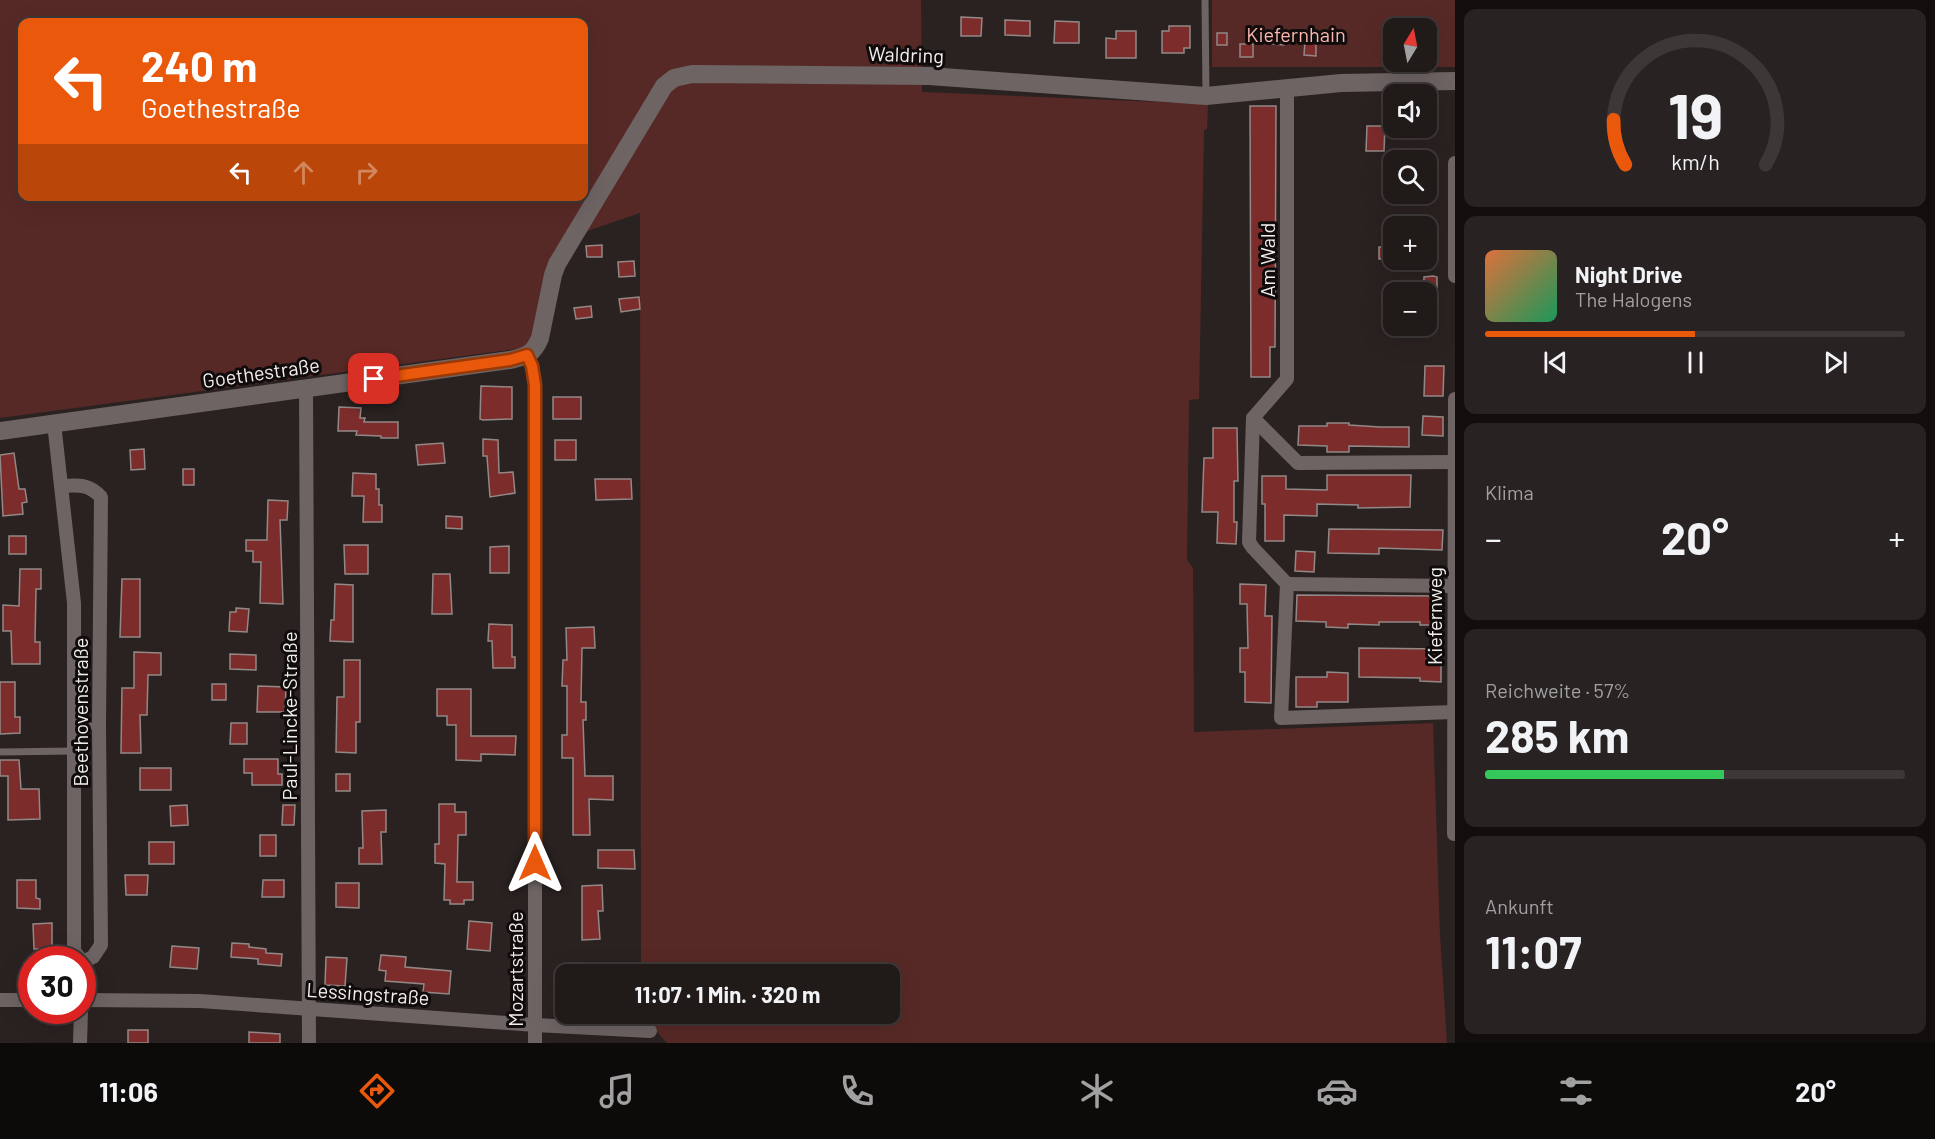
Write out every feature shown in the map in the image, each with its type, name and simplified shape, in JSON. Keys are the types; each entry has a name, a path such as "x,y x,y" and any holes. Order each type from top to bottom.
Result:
{"street":[{"name":"Waldring","path":"527,355 536,348 540,338 557,264 664,86 674,78 712,73 929,76 1206,96 1341,83 1455,81"},
{"name":"Am Wald","path":"1253,418 1287,379 1287,89"},
{"path":"1455,163 1455,276"},
{"name":"Goethestraße","path":"0,431 510,360 527,355"},
{"name":"Mozartstraße","path":"527,355 532,366 535,385 535,1043"},
{"name":"Paul-Lincke-Straße","path":"306,388 309,1043"},
{"name":"Kiefernweg","path":"1454,834 1455,399"},
{"path":"1253,418 1298,463 1454,462"},
{"path":"1253,418 1249,542 1287,584 1281,718 1454,712"},
{"name":"Beethovenstraße","path":"54,423 74,603 74,946"},
{"name":"Beethovenstraße","path":"62,486 92,487 101,497 99,726 101,945 96,952"},
{"path":"1287,584 1454,586"},
{"path":"0,1000 18,1000"},
{"name":"Lessingstraße","path":"96,1000 200,1001 535,1025 650,1037"},
{"path":"80,1043 81,1024"}],"lane":[{"path":"1205,0 1206,96"},
{"path":"74,726 99,726"},
{"path":"0,752 73,751"}],"green space":[{"path":"0,0 921,0 922,92 1208,104 1207,129 1204,130 1199,399 1189,400 1187,560 1193,568 1194,732 1433,723 1440,935 1447,1043 667,1043 650,1024 900,1024 900,964 641,964 640,213 590,230 555,249 543,280 530,347 0,418"},
{"name":"Kiefernhain","path":"1212,0 1455,0 1455,67 1437,67 1437,18 1383,18 1383,67 1212,67"}],"building":[{"path":"961,17 982,18 981,36 961,36"},
{"path":"1005,20 1030,21 1030,36 1005,35"},
{"path":"1055,21 1079,22 1079,43 1054,43"},
{"path":"1169,26 1190,26 1190,48 1184,48 1184,53 1162,53 1162,31 1169,31"},
{"path":"1116,31 1136,31 1136,58 1106,58 1106,38 1116,39"},
{"path":"1274,32 1285,32 1284,45 1273,44"},
{"path":"1217,33 1227,33 1227,45 1217,45"},
{"path":"1305,42 1316,42 1316,56 1304,55"},
{"path":"1240,44 1253,44 1253,57 1240,57"},
{"path":"1250,106 1276,106 1275,347 1270,347 1270,377 1251,377"},
{"path":"1367,126 1383,126 1384,150 1366,151"},
{"path":"602,245 602,257 587,257 586,246"},
{"path":"1379,247 1383,247 1383,259 1379,259"},
{"path":"634,261 635,276 619,277 618,262"},
{"path":"1424,277 1437,277 1437,282 1420,282 1424,280"},
{"path":"639,297 640,309 621,312 619,299"},
{"path":"591,306 592,317 576,319 574,308"},
{"path":"1425,366 1444,366 1443,396 1424,396"},
{"path":"481,386 512,387 512,419 480,419"},
{"path":"553,397 581,397 581,419 553,419"},
{"path":"339,407 361,408 360,418 365,418 364,422 398,422 398,438 356,435 357,431 338,431"},
{"path":"1423,416 1443,417 1443,436 1422,435"},
{"path":"1327,423 1409,427 1409,447 1349,446 1349,452 1327,452 1327,446 1298,445 1299,426 1327,426"},
{"path":"1213,428 1237,428 1238,481 1234,481 1236,544 1217,543 1218,512 1202,512 1204,458 1213,458"},
{"path":"483,439 498,440 499,473 513,472 515,493 490,497 487,456 483,456"},
{"path":"555,440 576,440 576,460 555,460"},
{"path":"443,443 445,463 418,465 416,445"},
{"path":"144,449 145,469 131,470 130,450"},
{"path":"14,453 19,489 25,489 27,502 22,503 23,514 3,516 0,455"},
{"path":"183,469 194,469 194,485 183,485"},
{"path":"353,473 376,474 379,505 382,505 382,522 363,522 364,496 352,496"},
{"path":"1327,475 1411,475 1410,507 1358,508 1358,505 1317,504 1317,516 1284,515 1284,541 1265,541 1262,476 1286,476 1286,489 1327,490"},
{"path":"595,479 631,479 632,499 596,500"},
{"path":"268,500 288,501 287,520 280,520 283,604 260,603 261,562 253,562 253,551 246,551 246,540 267,540"},
{"path":"446,516 462,517 462,529 446,528"},
{"path":"1329,529 1443,530 1442,550 1379,548 1379,554 1328,553"},
{"path":"9,536 26,536 26,554 9,554"},
{"path":"344,545 368,545 368,574 345,574"},
{"path":"509,546 509,573 490,573 490,547"},
{"path":"1296,551 1315,552 1314,572 1295,571"},
{"path":"20,569 41,569 41,589 36,589 35,642 40,642 40,664 12,664 11,631 3,631 3,605 19,606"},
{"path":"433,574 450,574 452,614 432,614"},
{"path":"122,579 140,579 140,637 120,637"},
{"path":"335,584 353,585 353,642 330,641 331,620 334,620"},
{"path":"1240,584 1266,585 1265,616 1272,616 1271,703 1245,702 1245,672 1240,672 1240,648 1248,648 1247,604 1240,604"},
{"path":"1297,595 1442,596 1441,625 1420,625 1420,622 1379,622 1379,625 1348,624 1348,628 1326,627 1326,622 1296,621"},
{"path":"236,608 249,609 247,632 229,631 230,612 236,612"},
{"path":"489,624 512,625 512,657 515,657 515,668 493,668 492,641 488,641"},
{"path":"594,627 595,648 582,648 581,702 586,702 586,720 583,720 585,776 613,776 613,800 589,799 590,835 573,835 573,758 562,758 562,735 567,735 567,686 562,686 563,660 567,660 566,628"},
{"path":"1359,648 1441,649 1441,682 1420,681 1420,678 1359,677"},
{"path":"134,652 161,653 161,675 148,675 147,715 140,715 141,753 121,753 122,688 134,688"},
{"path":"230,654 256,655 256,670 230,669"},
{"path":"344,660 360,660 360,722 356,722 356,753 336,752 337,697 344,697"},
{"path":"1327,672 1348,673 1348,702 1317,702 1317,707 1296,707 1296,677 1327,677"},
{"path":"0,682 15,682 15,717 20,717 20,733 0,734"},
{"path":"212,684 226,684 226,700 212,700"},
{"path":"258,686 286,687 285,712 257,712"},
{"path":"437,689 471,689 471,736 516,736 515,755 481,754 481,761 456,760 456,725 447,725 447,716 437,716"},
{"path":"231,723 247,723 247,744 230,744"},
{"path":"244,759 278,759 278,774 282,774 282,785 252,785 252,773 244,773"},
{"path":"0,760 19,760 21,789 39,789 40,819 8,820 8,776 0,776"},
{"path":"140,768 171,768 171,790 140,790"},
{"path":"336,774 350,774 350,791 336,791"},
{"path":"439,804 455,804 455,812 466,812 466,835 458,835 457,882 473,882 473,900 464,900 464,904 450,904 450,900 444,900 445,864 435,863 435,844 439,844"},
{"path":"187,805 188,825 171,826 170,806"},
{"path":"283,805 295,805 294,825 282,825"},
{"path":"386,810 386,832 381,832 382,864 359,864 359,848 363,848 362,811"},
{"path":"260,835 276,835 276,856 260,856"},
{"path":"149,842 174,842 174,864 149,864"},
{"path":"598,850 634,850 635,869 598,868"},
{"path":"125,875 148,875 147,895 126,895"},
{"path":"17,880 36,880 36,898 40,899 40,909 17,908"},
{"path":"263,880 284,880 284,897 262,897"},
{"path":"336,883 359,883 359,908 336,907"},
{"path":"602,885 603,911 598,911 600,939 582,940 582,886"},
{"path":"469,921 492,923 490,951 467,949"},
{"path":"52,923 52,946 34,946 33,924"},
{"path":"232,943 249,944 249,947 266,949 266,953 282,954 281,966 258,964 258,959 231,957"},
{"path":"172,946 199,948 197,969 170,967"},
{"path":"381,955 406,957 405,967 451,971 449,994 423,992 424,984 385,981 386,971 379,970"},
{"path":"326,957 347,958 345,986 325,985"},
{"path":"128,1030 148,1030 148,1043 128,1043"},
{"path":"249,1032 280,1034 280,1043 249,1043"}],"route":[{"path":"374,379 510,360 527,355 532,366 535,385 535,863"}]}
